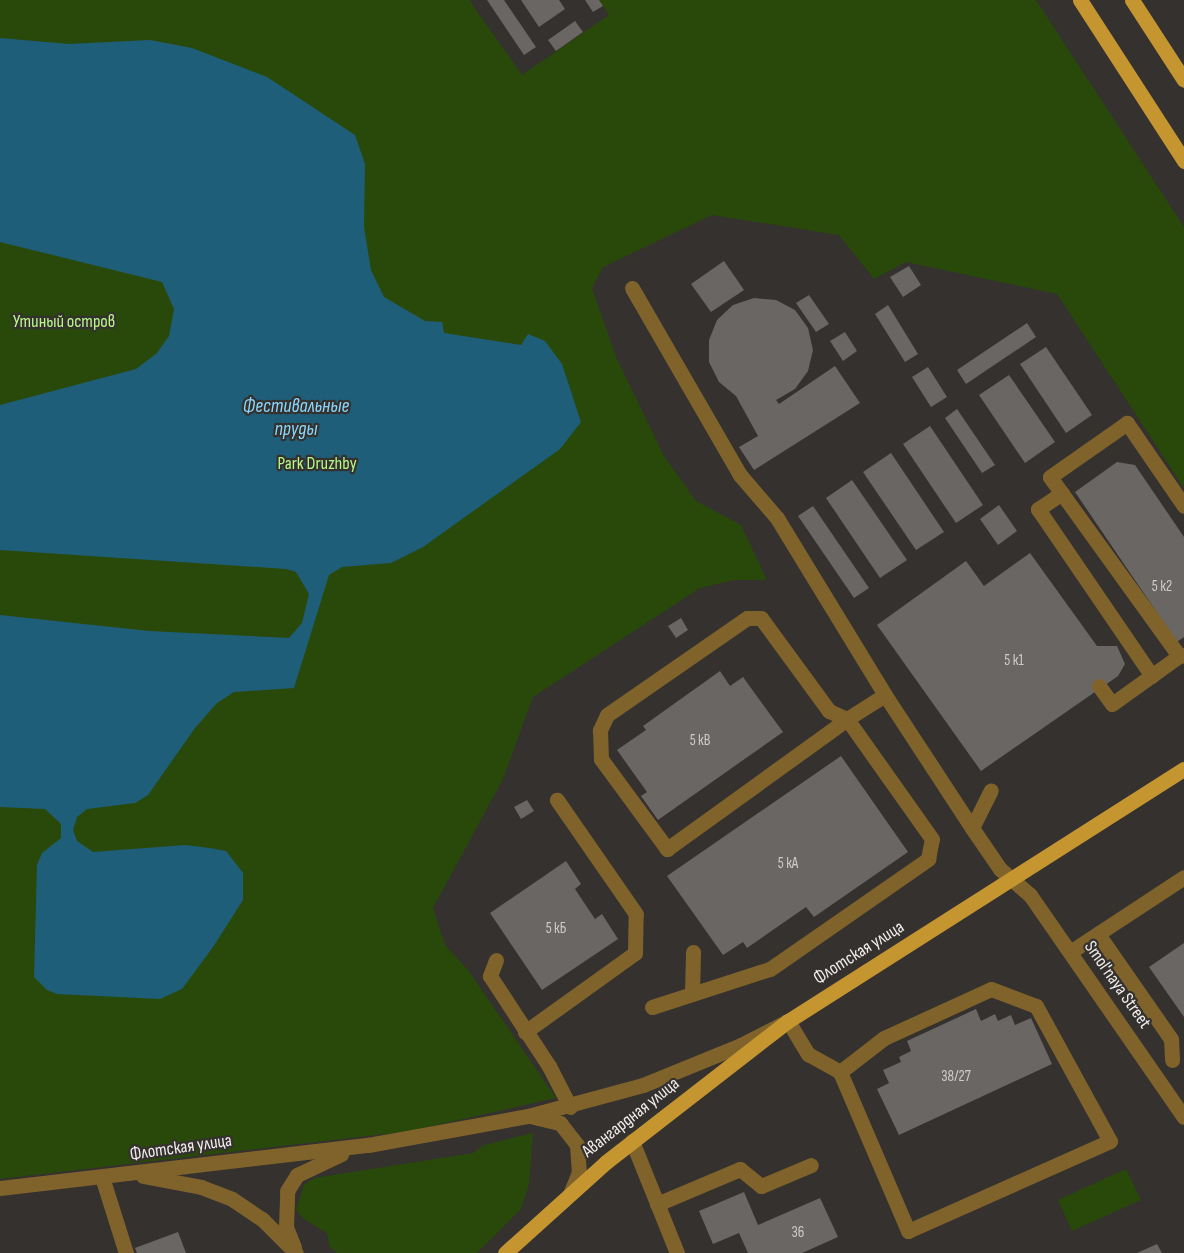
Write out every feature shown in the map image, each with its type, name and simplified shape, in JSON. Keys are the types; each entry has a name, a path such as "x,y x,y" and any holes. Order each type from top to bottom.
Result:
{"main road":[{"path":"1080,0 1184,160"},
{"path":"1132,0 1184,80"},
{"name":"Флотская улица","path":"788,1021 1014,880 1184,769"},
{"name":"Авангардная улица","path":"505,1253 570,1192 632,1141 788,1021"}],"street":[{"name":"Smol'naya Street","path":"632,288 740,475 777,518 885,695 972,828 1000,869 1030,895 1184,1117"},
{"path":"1099,686 1112,704 1181,656 1050,477 1127,423 1184,506"},
{"path":"1062,493 1038,509 1152,676"},
{"path":"652,1007 771,969 928,859 932,839 847,719 829,711 761,618 747,618 607,715 600,730 601,759 667,849 847,719 885,695"},
{"path":"972,828 991,790"},
{"path":"525,1032 635,953 636,914 557,800"},
{"path":"1070,952 1184,877"},
{"path":"1098,934 1171,1039 1172,1060"},
{"path":"692,994 693,952"},
{"path":"496,960 490,976 549,1066 570,1107"},
{"path":"788,1021 808,1054 840,1072 908,1231 1110,1141 1036,1006 991,990 884,1038 840,1072"},
{"name":"Флотская улица","path":"0,1188 368,1145 528,1116 570,1107 654,1080 741,1045 788,1021"},
{"name":"Флотская улица","path":"528,1116 560,1123 578,1144 579,1172 570,1192"},
{"path":"632,1141 677,1253"},
{"name":"Флотская улица","path":"296,1253 286,1227 284,1208 287,1191 297,1175 314,1164 368,1145"},
{"path":"657,1204 740,1169 761,1186 811,1165"},
{"path":"134,1174 201,1187 232,1199 262,1219 296,1253"},
{"path":"102,1177 126,1253"}],"green space":[{"name":"Park Druzhby","path":"0,0 469,0 522,75 609,15 599,0 1036,0 1184,227 1184,488 1057,294 906,262 874,279 839,235 712,215 603,267 592,288 616,357 664,456 696,501 741,525 767,580 734,580 700,588 533,697 503,779 433,908 445,945 468,970 556,1098 410,1131 0,1179"},
{"path":"533,1133 529,1184 521,1209 477,1253 337,1253 329,1246 327,1233 304,1219 296,1210 304,1185 314,1178 473,1153 484,1145"},
{"path":"1126,1169 1141,1200 1072,1231 1058,1200"}],"water":[{"name":"Фестивальные пруды","path":"0,38 69,44 150,40 192,48 267,77 355,135 365,164 364,227 371,270 384,297 425,321 442,322 444,333 521,345 528,334 545,341 562,364 581,422 560,449 423,547 391,563 342,567 329,575 294,688 234,692 217,703 195,728 148,795 135,803 87,809 77,817 73,830 77,841 93,852 185,845 210,848 226,851 243,873 243,900 213,947 182,989 160,999 57,994 47,990 34,977 37,865 42,853 61,838 61,824 45,809 0,807 0,615 149,631 289,638 302,623 309,594 296,572 286,569 0,550 0,405 136,369 157,353 169,336 174,309 162,282 0,242"}],"building":[{"path":"487,0 504,0 536,47 524,55"},
{"path":"521,0 559,0 565,9 539,27"},
{"path":"585,0 599,0 603,6 593,12"},
{"path":"575,21 583,32 556,51 548,40"},
{"path":"724,261 744,290 711,312 691,284"},
{"path":"909,266 921,285 903,297 890,277"},
{"path":"809,295 829,324 816,332 796,303"},
{"path":"754,298 776,300 795,310 808,328 813,350 808,371 795,389 776,400 779,404 835,366 860,403 754,470 739,447 758,436 736,396 719,382 709,362 709,340 717,320 733,305"},
{"path":"888,305 918,354 905,362 875,314"},
{"path":"1027,323 1036,337 966,384 957,370"},
{"path":"845,332 857,351 843,361 830,341"},
{"path":"1046,347 1092,415 1066,433 1020,364"},
{"path":"928,367 947,397 931,407 912,377"},
{"path":"1009,375 1055,442 1025,463 979,395"},
{"path":"957,409 995,465 982,473 945,418"},
{"path":"930,426 983,505 956,523 903,444"},
{"path":"891,453 944,532 916,550 863,472"},
{"path":"1117,462 1135,465 1184,537 1184,637 1177,642 1075,492"},
{"path":"852,480 907,560 880,578 826,498"},
{"path":"999,505 1017,531 998,545 980,519"},
{"path":"813,506 869,588 854,598 798,516"},
{"path":"1030,553 1097,646 1117,646 1125,664 1118,676 981,771 877,625 966,561 984,586"},
{"path":"681,618 688,630 676,638 668,626"},
{"path":"720,671 730,686 743,677 783,732 658,820 641,796 647,792 617,750 646,730 643,726"},
{"path":"841,756 908,852 814,917 806,907 747,948 743,942 723,955 667,876"},
{"path":"527,800 534,811 521,819 514,807"},
{"path":"566,861 581,884 575,889 595,919 602,914 618,939 542,990 490,913"},
{"path":"1184,943 1184,1017 1149,967"},
{"path":"976,1009 981,1021 995,1014 998,1021 1011,1015 1015,1025 1031,1018 1052,1064 899,1135 877,1089 889,1083 883,1070 901,1062 899,1057 911,1051 907,1041"},
{"path":"744,1192 758,1225 820,1198 838,1237 802,1253 748,1253 739,1233 713,1244 699,1211"},
{"path":"178,1232 186,1253 137,1253 135,1248"},
{"path":"1157,1244 1162,1253 1137,1253"}],"park label":[{"name":"Утиный остров","path":"64,322"}]}
